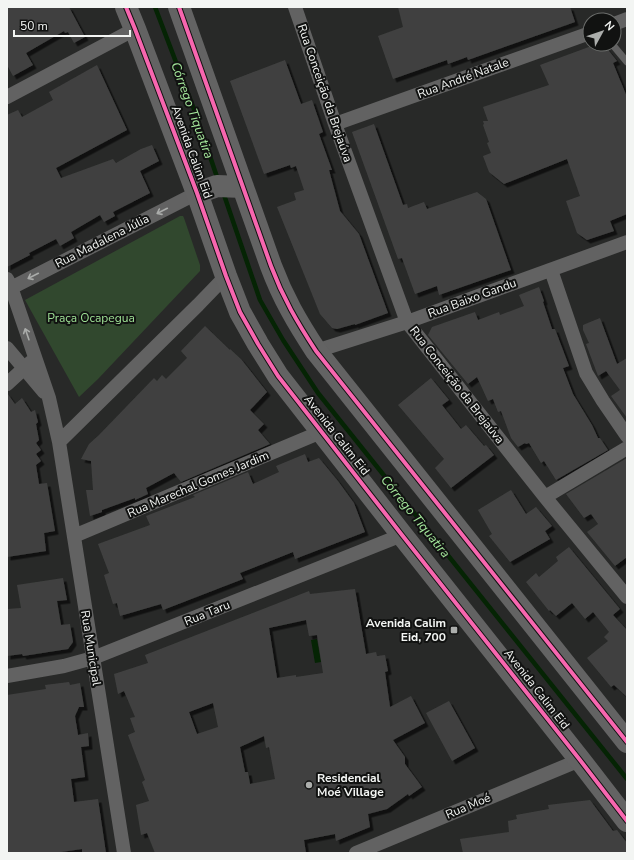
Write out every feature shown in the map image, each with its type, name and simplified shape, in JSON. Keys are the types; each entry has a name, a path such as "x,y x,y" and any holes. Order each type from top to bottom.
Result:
{"main road":[{"name":"Avenida Calim Eid","path":"126,7 202,191 226,276 240,312 258,344 278,376 321,432 627,821"},
{"path":"179,7 235,187 282,293 297,322 316,351 626,740"},
{"path":"202,191 217,186 235,187"}],"street":[{"name":"Rua Conceição da Brejaúva","path":"295,7 335,124 407,322 545,496 624,587"},
{"path":"7,97 135,29"},
{"name":"Rua André Natale","path":"335,124 582,36"},
{"name":"Rua Madalena Júlia","path":"8,285 202,191"},
{"name":"Rua Baixo Gandu","path":"316,351 407,322 627,242"},
{"path":"551,270 586,373 627,436"},
{"path":"59,442 198,306 226,276"},
{"path":"8,285 49,398 59,442"},
{"path":"7,348 49,398"},
{"path":"7,384 35,358"},
{"name":"Rua Marechal Gomes Jardim","path":"74,536 321,432"},
{"name":"Rua Municipal","path":"59,442 124,853"},
{"path":"545,496 627,448"},
{"name":"Rua Taru","path":"7,676 64,666 93,658 402,535"},
{"name":"Rua Moé","path":"356,853 580,760"}],"lane":[{"path":"619,52 627,62"}],"green space":[{"name":"Praça Ocapegua","path":"180,216 183,216 184,218 200,265 200,271 98,379 79,397 25,300"}],"shaded area":[{"path":"317,639 321,662 315,663 311,640"}],"building":[{"path":"7,7 69,7 85,37 74,43 68,32 65,33 64,31 26,53 33,65 13,76 7,65"},
{"path":"398,7 570,7 575,22 468,60 467,57 448,64 447,60 393,79 378,36 403,27"},
{"path":"582,50 582,52 610,52 617,61 613,63 627,97 627,214 610,221 614,231 587,240 577,233 566,201 580,196 567,159 504,184 489,172 483,156 491,153 483,125 483,121 488,121 483,107 549,85 540,65"},
{"path":"285,60 301,104 312,100 323,132 319,134 332,170 329,170 340,211 359,234 388,313 355,325 337,329 332,328 320,314 277,207 296,200 294,193 304,190 296,166 291,168 290,165 264,174 230,81"},
{"path":"97,65 127,130 56,168 61,178 113,159 116,163 141,149 152,145 159,161 140,171 150,193 113,212 115,216 104,222 100,215 71,232 74,238 60,246 56,239 29,253 30,255 7,267 7,115 18,110 22,117 53,100 49,92"},
{"path":"374,124 403,205 407,204 408,208 424,202 427,209 477,192 486,199 511,270 439,295 437,286 415,294 402,258 398,259 352,132"},
{"path":"539,287 552,329 555,329 569,366 563,368 573,394 592,425 598,438 600,438 608,450 556,480 544,461 541,463 529,443 525,443 518,447 511,438 501,411 498,412 493,399 488,401 477,377 468,384 428,335 432,327 475,312 478,320 499,312 500,315 524,306 519,295"},
{"path":"600,318 617,364 627,358 627,418 611,396 620,390 606,371 598,376 586,344 589,343 583,330 583,325"},
{"path":"205,326 241,359 267,392 250,410 264,424 258,430 270,444 181,482 174,473 146,488 148,494 135,500 135,498 102,510 102,512 90,516 86,490 93,490 91,461 81,459 89,444 154,378 157,381 162,375 166,379 187,358 181,351"},
{"path":"431,378 449,400 442,405 461,429 466,425 494,455 451,488 435,468 444,459 398,405"},
{"path":"7,393 15,404 22,398 31,412 35,410 38,422 36,424 39,440 36,443 41,450 36,454 41,461 36,465 39,484 47,483 55,531 44,533 46,551 7,557"},
{"path":"305,454 308,462 319,458 338,481 354,503 365,532 295,559 293,552 240,573 243,579 163,610 161,604 120,616 117,603 113,604 104,575 109,573 98,544 150,525 146,516 195,497 193,495 248,472 253,484 279,472 276,466"},
{"path":"627,458 627,557 615,566 587,532 598,524 591,514 584,518 566,494"},
{"path":"511,490 526,514 536,507 552,526 545,531 550,539 510,562 489,536 492,534 478,510"},
{"path":"569,547 620,609 613,615 627,630 627,697 614,685 611,687 587,658 608,641 604,637 609,632 593,612 585,619 572,603 556,616 550,610 549,611 526,582 536,573 539,577 558,561 556,557"},
{"path":"63,578 67,600 57,601 61,625 70,624 73,642 68,649 23,656 22,654 7,656 7,609 21,608 17,585"},
{"path":"355,589 366,654 376,652 377,656 385,655 388,671 385,672 390,707 411,696 425,723 393,740 405,757 405,764 422,787 409,796 408,794 387,809 368,814 370,827 336,841 335,834 304,840 306,853 155,853 147,833 141,835 136,805 149,801 142,782 145,780 128,735 135,732 130,718 135,717 124,691 118,694 114,674 148,663 145,655 309,591 310,594","holes":["306,620 309,636 317,635 323,673 277,678 269,628","213,703 218,727 197,734 189,712","264,736 266,748 269,747 275,779 250,784 248,772 245,772 240,747"]},
{"path":"69,682 70,685 80,683 84,707 79,707 75,716 78,735 88,733 89,746 81,747 85,777 71,779 74,802 98,799 106,853 82,853 82,849 54,853 7,853 7,695 46,689 45,685"},
{"path":"449,701 475,748 452,761 426,713"},
{"path":"590,800 613,831 617,830 627,843 627,853 463,853 460,839 509,832 508,821 517,819 516,815 549,809 548,805"}],"waterway":[{"name":"Córrego Tiquatira","path":"155,7 195,112 218,180"},
{"name":"Córrego Tiquatira","path":"223,192 260,300 283,340 318,393 627,779"}],"cycle path":[{"path":"126,7 197,193 240,312 258,344 278,376 627,821"},
{"path":"179,7 271,266 291,310 303,330 316,351 627,742"}],"place":[{"name":"Avenida Calim Eid, 700","path":"454,630"},
{"name":"Residencial Moé Village","path":"309,785"}]}
